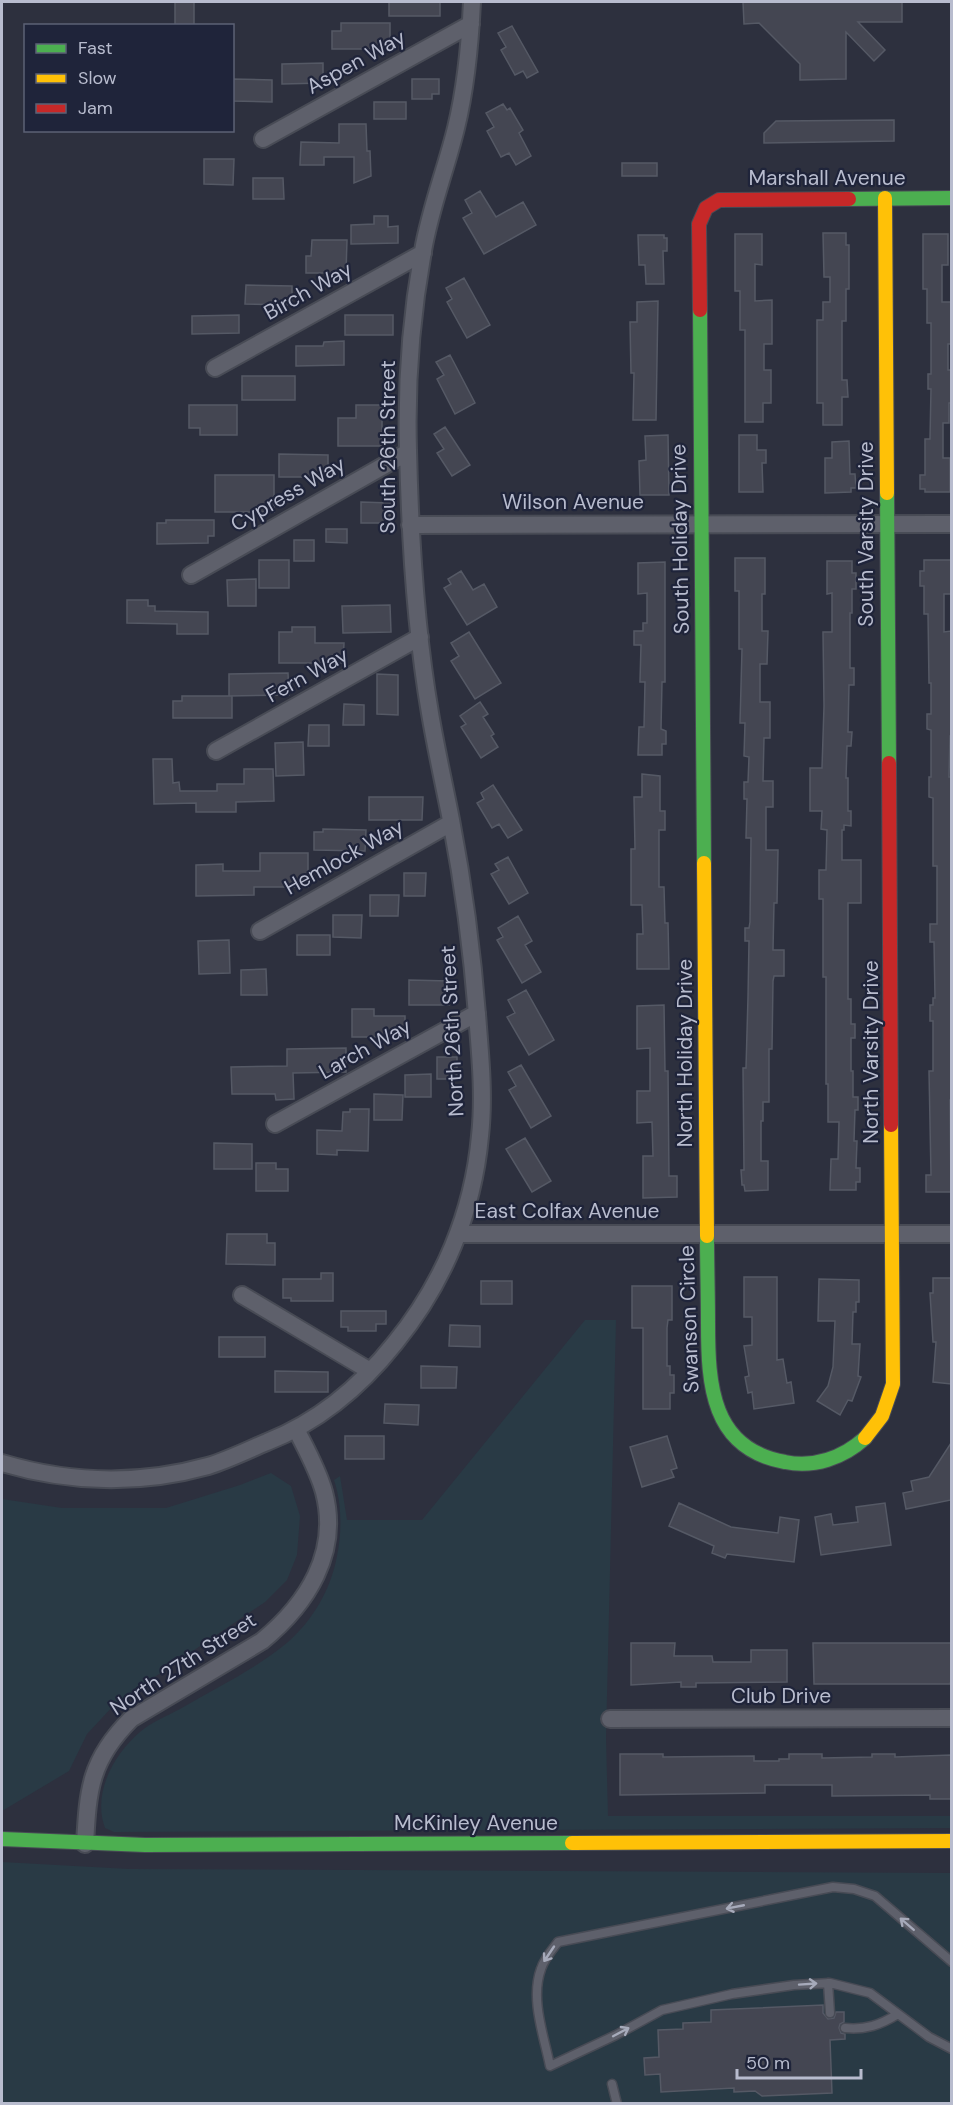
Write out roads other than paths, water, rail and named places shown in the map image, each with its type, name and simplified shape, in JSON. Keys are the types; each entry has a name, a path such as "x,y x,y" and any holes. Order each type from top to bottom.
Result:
{"street":[{"name":"South 26th Street","path":"451,823 430,718 420,638 411,525 407,392 410,346 423,253 463,94 472,2"},
{"name":"Aspen Way","path":"263,139 471,24"},
{"name":"South Varsity Drive","path":"885,198 890,870"},
{"name":"Marshall Avenue","path":"706,208 719,200 951,198"},
{"name":"South Holiday Drive","path":"704,872 699,224 706,208"},
{"name":"Birch Way","path":"215,368 423,253"},
{"name":"Cypress Way","path":"191,575 408,452"},
{"name":"Wilson Avenue","path":"411,525 951,524"},
{"name":"Fern Way","path":"216,751 420,638"},
{"name":"Hemlock Way","path":"260,931 451,823"},
{"name":"North 26th Street","path":"451,823 472,952 482,1096 480,1137 474,1175 458,1234"},
{"name":"North Varsity Drive","path":"890,870 893,1234"},
{"name":"North Holiday Drive","path":"704,872 707,1233"},
{"name":"Larch Way","path":"275,1124 477,1013"},
{"name":"Swanson Circle","path":"707,1233 708,1346 714,1403 727,1428 744,1445 766,1459 790,1464 814,1463 837,1457 859,1444 877,1425 888,1406 893,1384 893,1234"},
{"name":"East Colfax Avenue","path":"2,1463 25,1470 67,1477 130,1480 212,1465 284,1436 323,1413 353,1389 416,1318 439,1280 458,1234 951,1234"},
{"path":"242,1295 370,1371"},
{"name":"North 27th Street","path":"85,1844 87,1800 91,1783 99,1761 116,1734 138,1715 262,1641 296,1610 311,1588 321,1565 326,1544 325,1494 296,1429"},
{"name":"Club Drive","path":"610,1719 951,1719"},
{"name":"McKinley Avenue","path":"2,1839 156,1845 951,1841"}],"lane":[{"path":"951,1962 875,1896 854,1889 833,1887 558,1942 546,1957 540,1971 538,1990 539,2015 550,2066 662,2010 732,1994 794,1985 828,1983 870,1993 929,2037 951,2049"},
{"path":"828,1983 830,2013"},
{"path":"845,2028 857,2029 881,2025 898,2014"},
{"path":"612,2084 617,2103"}]}
